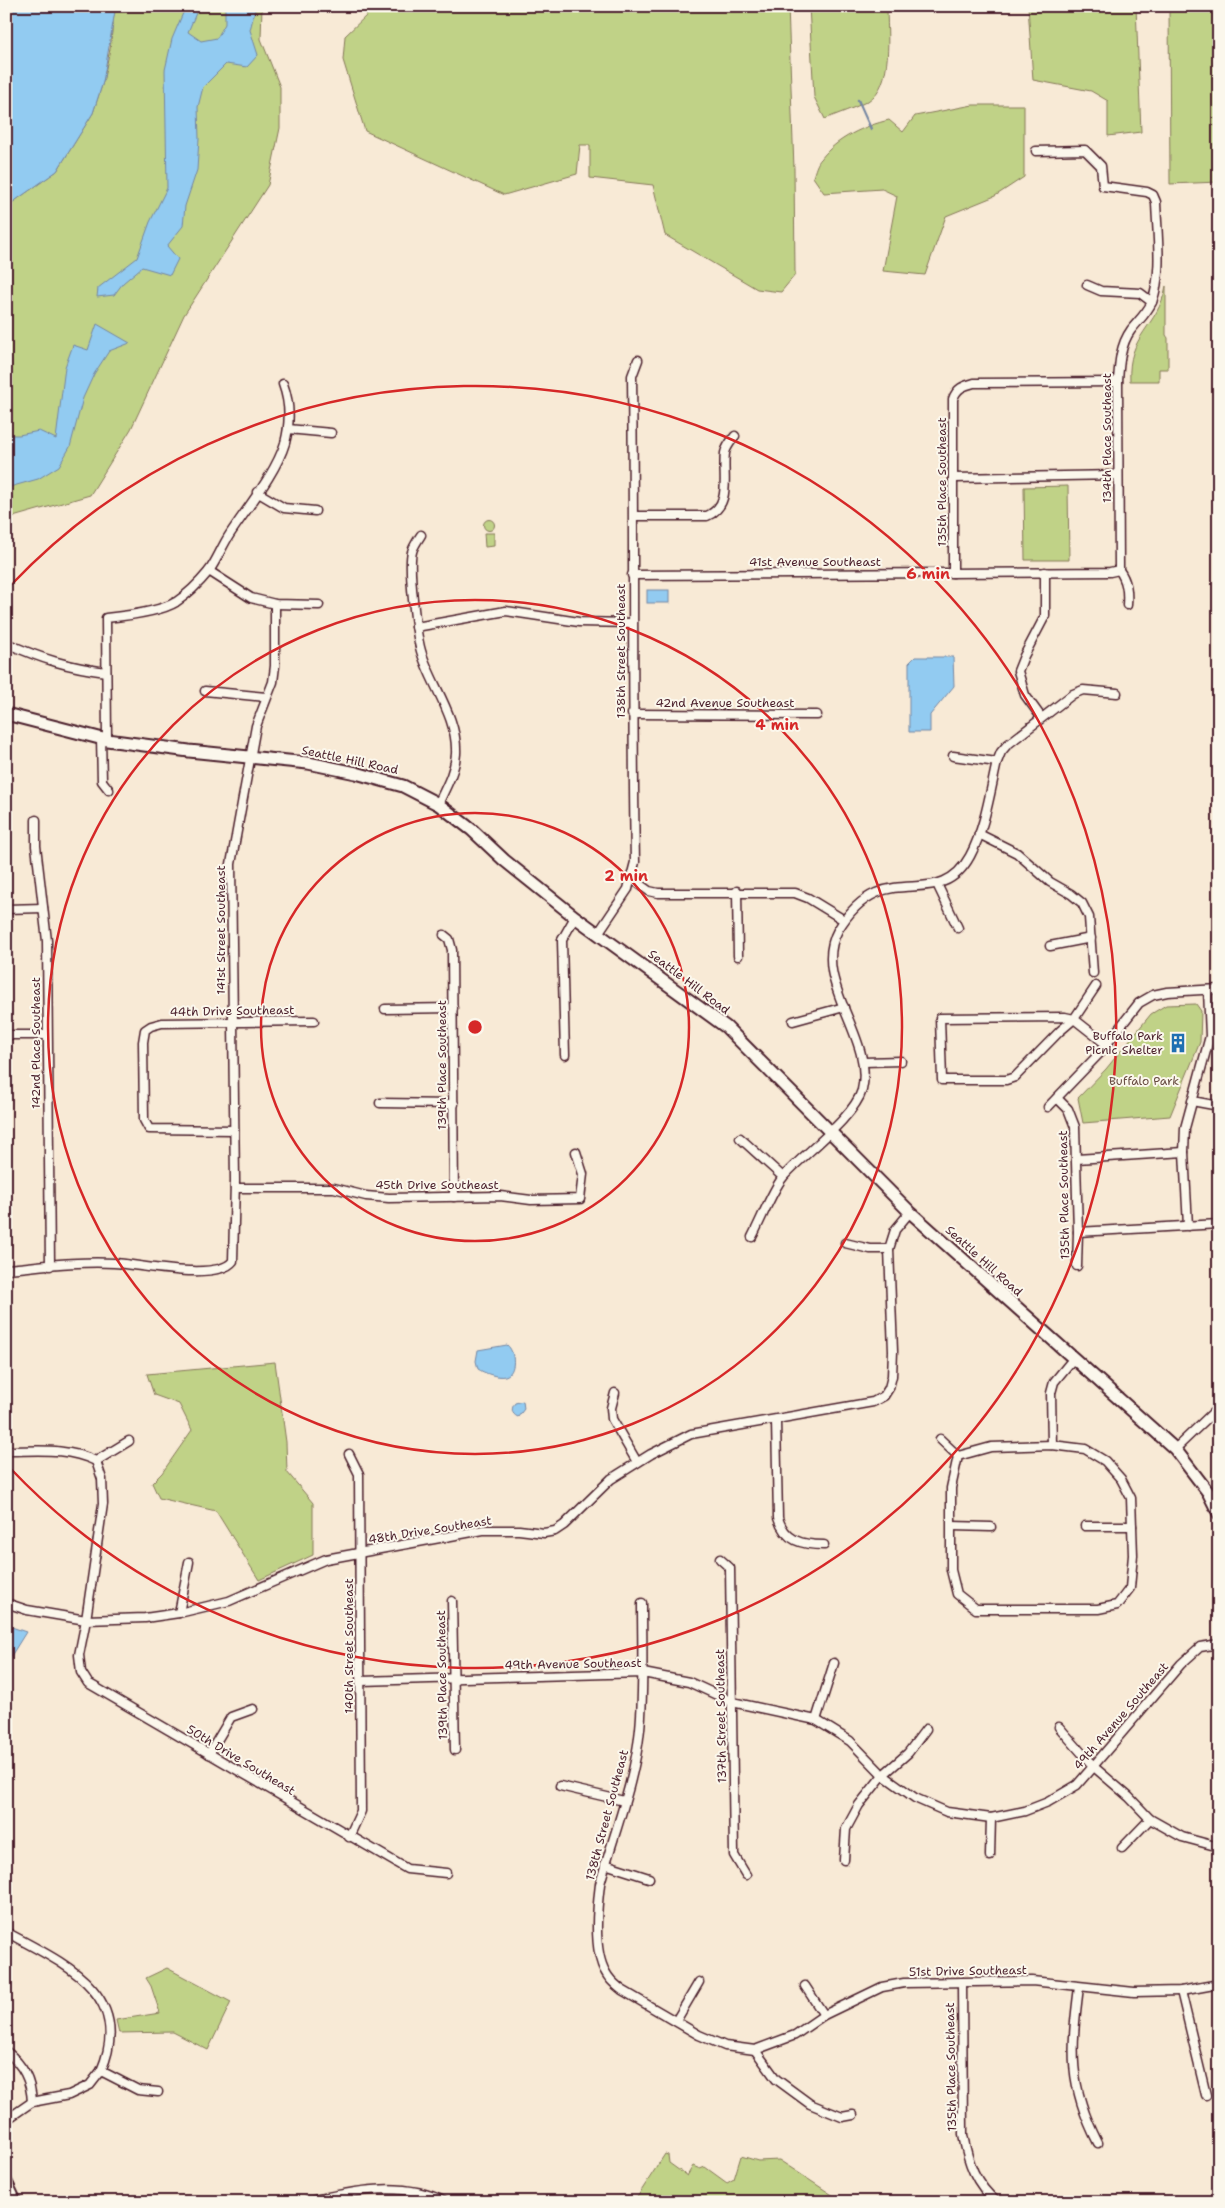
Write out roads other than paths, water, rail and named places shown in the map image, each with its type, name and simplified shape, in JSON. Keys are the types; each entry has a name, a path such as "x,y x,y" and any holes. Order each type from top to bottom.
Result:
{"main road":[{"name":"Seattle Hill Road","path":"6,714 104,739 249,758 308,763 356,773 403,786 438,804 472,830 504,860 575,916 726,1027 910,1212 1175,1449 1208,1492 1219,1514"}],"street":[{"name":"134th Place Southeast","path":"1036,151 1085,150 1101,166 1103,186 1147,192 1153,195 1156,202 1158,276 1152,302 1126,341 1119,360 1119,570 1125,578 1128,593 1127,605"},
{"path":"1087,285 1100,291 1140,293 1152,302"},
{"name":"138th Street Southeast","path":"599,932 628,889 635,862 632,714 634,516 632,376 638,360"},
{"name":"135th Place Southeast","path":"953,573 953,399 955,392 960,386 974,383 1118,382"},
{"path":"109,790 102,781 106,618 136,615 174,603 193,588 209,571 257,492 276,465 288,429 289,400 283,384"},
{"path":"288,429 331,433"},
{"path":"634,516 707,516 713,513 724,499 725,450 735,436"},
{"path":"954,478 1118,475"},
{"path":"257,492 284,508 315,511"},
{"path":"421,536 412,552 412,585 416,627 421,650 453,728 456,754 454,768 438,804"},
{"name":"41st Avenue Southeast","path":"632,575 1110,572 1119,570"},
{"path":"209,571 251,598 275,604 319,605"},
{"path":"1041,717 1024,695 1018,671 1045,616 1044,572"},
{"name":"141st Street Southeast","path":"50,1266 114,1263 184,1271 220,1269 229,1267 233,1261 235,1188 231,864 256,726 273,682 275,666 275,604"},
{"path":"416,627 506,611 579,622 632,622"},
{"path":"6,643 38,657 73,668 106,672"},
{"path":"752,1237 783,1177 830,1132 858,1099 864,1077 864,1062 835,980 831,953 837,932 844,920 861,902 877,893 937,884 949,878 969,857 979,834 1001,752 1007,745 1073,694 1083,690 1117,692"},
{"path":"205,691 266,697"},
{"name":"42nd Avenue Southeast","path":"632,714 817,715"},
{"path":"953,756 998,762"},
{"name":"142nd Place Southeast","path":"36,820 47,941 46,1035 50,1266"},
{"path":"979,834 1017,853 1050,882 1082,903 1089,917 1093,973"},
{"path":"632,879 649,892 658,893 738,891 795,893 808,898 844,920"},
{"path":"937,884 958,928"},
{"path":"738,891 738,956"},
{"path":"6,909 43,908"},
{"path":"566,1055 562,940 575,916"},
{"name":"139th Place Southeast","path":"444,935 449,939 452,950 454,1197"},
{"path":"1050,946 1092,938"},
{"path":"1096,986 1074,1019 1015,1078 1006,1080 942,1080 940,1018 1065,1017 1074,1019 1107,1045"},
{"path":"1048,1106 1107,1045 1139,1003 1153,995 1167,992 1219,989"},
{"path":"1188,1226 1184,1152 1185,1128 1210,1036 1208,990"},
{"path":"793,1022 844,1007"},
{"path":"385,1009 453,1008"},
{"name":"44th Drive Southeast","path":"234,1130 149,1129 144,1120 143,1042 145,1030 150,1026 162,1023 314,1021"},
{"path":"6,1035 46,1035"},
{"path":"864,1062 901,1061"},
{"name":"135th Place Southeast","path":"1057,1098 1068,1109 1075,1127 1077,1159 1077,1266"},
{"path":"1192,1101 1219,1106"},
{"path":"380,1102 454,1104"},
{"path":"740,1138 783,1177"},
{"name":"45th Drive Southeast","path":"235,1188 334,1188 366,1196 389,1198 500,1196 531,1200 580,1199 583,1174 576,1152"},
{"path":"1077,1159 1184,1152"},
{"path":"846,1243 870,1249 889,1249 895,1230 910,1212"},
{"path":"1078,1232 1219,1224"},
{"name":"48th Drive Southeast","path":"6,1603 27,1610 86,1620 145,1618 179,1613 229,1601 326,1560 484,1530 518,1530 544,1533 555,1531 564,1525 611,1479 637,1462 691,1434 873,1402 884,1396 890,1388 893,1351 889,1249"},
{"path":"6,1269 50,1266"},
{"path":"1052,1445 1051,1393 1054,1382 1073,1359"},
{"path":"615,1393 611,1408 612,1419 637,1462"},
{"path":"1175,1449 1219,1407"},
{"path":"776,1420 778,1518 780,1527 791,1539 807,1545 824,1546"},
{"path":"940,1439 958,1456"},
{"path":"6,1451 60,1450 78,1453 96,1461 129,1441"},
{"path":"1052,1445 1085,1449 1106,1461 1121,1479 1131,1498 1133,1556 1130,1588 1117,1605 1098,1610 976,1609 957,1594 951,1570 951,1488 958,1456 991,1448 1052,1445"},
{"name":"140th Street Southeast","path":"349,1454 359,1474 361,1681 361,1811 349,1837"},
{"name":"50th Drive Southeast","path":"96,1461 102,1480 103,1504 86,1620 78,1655 81,1672 88,1683 349,1837 407,1869 446,1874"},
{"path":"952,1526 991,1527"},
{"path":"1085,1526 1132,1526"},
{"name":"137th Street Southeast","path":"720,1559 730,1568 734,1854 746,1875"},
{"path":"179,1613 189,1562"},
{"name":"139th Place Southeast","path":"452,1601 455,1750"},
{"name":"138th Street Southeast","path":"605,1972 599,1950 598,1899 605,1864 634,1765 640,1729 643,1673 642,1603"},
{"name":"49th Avenue Southeast","path":"361,1681 643,1673 689,1682 732,1702 816,1720 850,1741 883,1775 915,1798 947,1812 991,1818 1025,1811 1048,1802 1076,1785 1094,1767 1181,1664 1200,1647 1219,1644"},
{"path":"816,1720 834,1663"},
{"path":"209,1754 231,1717 253,1709"},
{"path":"1059,1727 1094,1767 1129,1796 1150,1819 1182,1837 1219,1847"},
{"path":"844,1860 846,1829 860,1805 883,1775 908,1753 926,1729"},
{"path":"560,1786 624,1801"},
{"path":"990,1856 991,1818"},
{"path":"1122,1848 1150,1819"},
{"path":"605,1864 649,1878"},
{"path":"6,1932 86,1980 105,2005 109,2029 109,2053 101,2071 90,2085 69,2095 32,2102 6,2120"},
{"name":"51st Drive Southeast","path":"605,1972 612,1982 622,1990 676,2021 725,2046 754,2050 795,2035 824,2015 882,1987 904,1982 1032,1981 1134,1992 1182,1991 1219,1984"},
{"path":"676,2021 699,1982"},
{"name":"135th Place Southeast","path":"962,1982 963,2135 968,2159 984,2191 997,2202"},
{"path":"805,1986 824,2015"},
{"path":"1079,1987 1073,2038 1075,2081 1084,2117 1098,2143"},
{"path":"1182,1991 1206,2095"},
{"path":"754,2050 776,2079 810,2104 842,2117 853,2114"},
{"path":"6,2051 24,2069 32,2102"},
{"path":"101,2071 138,2090 158,2092"},
{"path":"6,2181 16,2202"},
{"path":"306,2202 363,2191 402,2189 433,2195 445,2202"}],"water":[{"path":"6,6 115,6 115,11 103,82 93,113 57,171 6,207"},
{"path":"188,6 199,6 188,32 201,41 217,38 225,24 225,6 256,6 250,30 258,55 247,67 226,64 203,87 198,107 199,139 197,170 185,206 183,226 167,246 178,259 170,275 142,267 123,283 114,295 97,297 98,288 137,258 150,222 167,188 165,70 172,39"},
{"path":"97,324 130,343 109,351 94,374 83,398 70,447 59,466 38,479 6,488 6,435 19,435 39,431 56,439 65,367 73,345 88,350"},
{"path":"647,590 669,590 669,603 647,603"},
{"path":"915,657 953,657 954,686 930,715 930,732 909,732 909,663"},
{"path":"507,1345 512,1352 514,1362 512,1371 509,1374 495,1376 478,1369 476,1361 478,1350"},
{"path":"523,1401 524,1409 518,1417 512,1411 513,1407 515,1403"},
{"path":"6,1625 26,1632 6,1664"}],"waterway":[{"path":"858,100 871,129"}],"place":[{"name":"Buffalo Park Picnic Shelter","path":"1178,1043"}],"park label":[{"name":"Buffalo Park","path":"1144,1081"}]}
